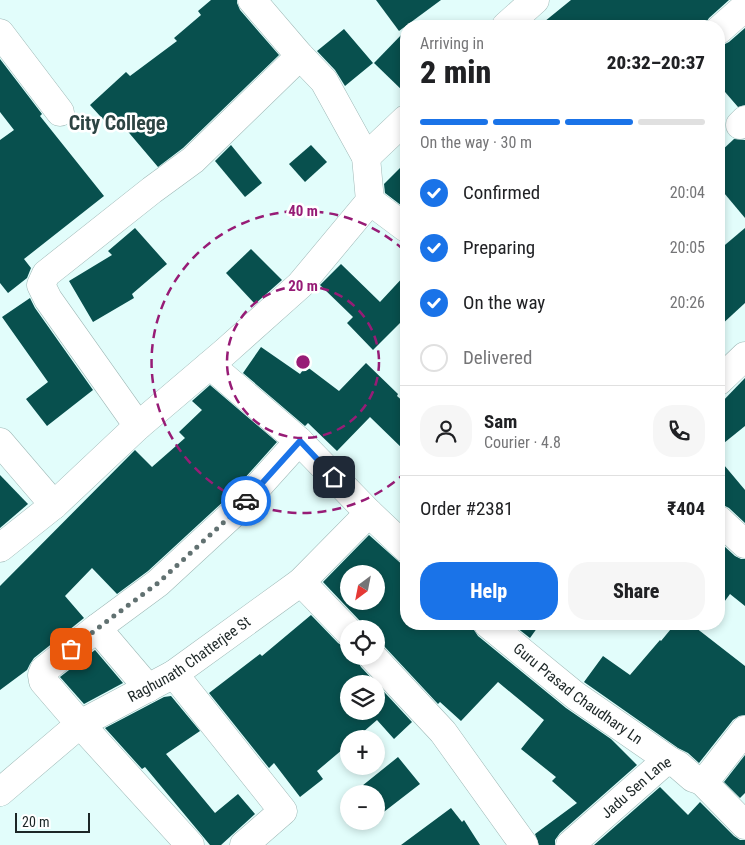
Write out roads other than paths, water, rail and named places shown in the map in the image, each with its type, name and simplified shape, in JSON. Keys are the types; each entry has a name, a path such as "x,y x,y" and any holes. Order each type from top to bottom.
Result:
{"street":[{"path":"0,548 54,505 138,426 300,286 370,201 366,157 324,81 252,0"},
{"path":"513,20 535,0"},
{"path":"725,25 745,7"},
{"path":"0,33 60,112"},
{"path":"138,426 48,299 42,285 46,274 193,160 300,56"},
{"path":"366,157 400,124"},
{"path":"370,201 400,224"},
{"path":"725,375 745,356"},
{"path":"210,365 300,441 400,542"},
{"path":"190,845 80,724 43,681 42,675 44,670 158,583 236,511 300,441"},
{"path":"0,442 54,505"},
{"name":"Raghunath Chatterjee St","path":"0,792 80,724 174,674 301,582 369,513"},
{"path":"725,526 745,544"},
{"path":"301,582 340,623"},
{"path":"98,628 148,688"},
{"name":"Guru Prasad Chaudhary Ln","path":"495,630 576,696 670,761"},
{"path":"380,665 443,732 524,845"},
{"path":"174,674 283,811 244,845"},
{"path":"702,781 709,776 745,730"},
{"name":"Jadu Sen Lane","path":"570,845 661,765 670,761 678,765 693,778 702,781 745,826"}],"district":[{"name":"City College","path":"117,123"}]}
